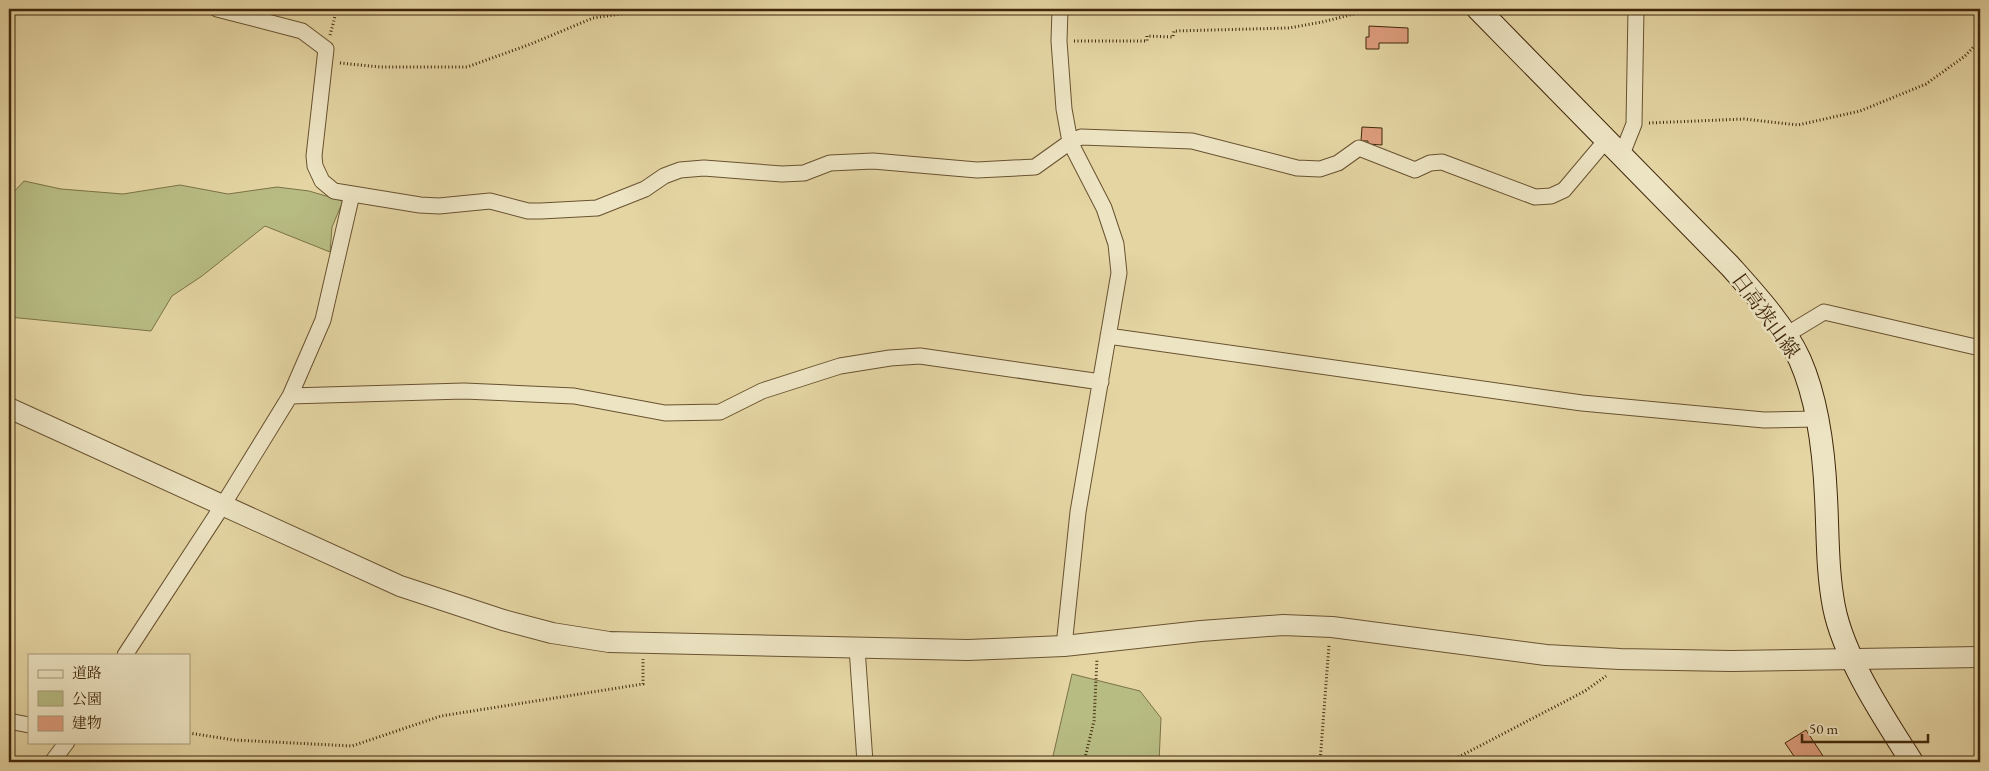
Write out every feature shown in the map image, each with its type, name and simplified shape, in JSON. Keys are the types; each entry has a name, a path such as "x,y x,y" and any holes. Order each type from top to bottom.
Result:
{"main road":[{"name":"日高狭山線","path":"1478,9 1730,266 1759,299 1800,359 1810,387 1825,480 1830,577 1834,608 1842,636 1853,660 1912,762"}],"street":[{"path":"217,9 302,31 325,55 314,156 315,166 322,181 334,190 439,206 490,201 528,211 597,208 637,193 664,176 680,170 704,168 782,174 804,173 830,163 873,161 977,170 1035,167 1080,137 1192,141 1297,168 1320,169 1338,163 1359,148 1415,170 1442,162 1535,197 1551,196 1564,190 1614,146 1634,124 1636,9"},
{"path":"1060,9 1059,41 1064,109 1070,142 1104,208 1116,244 1119,273 1078,512 1064,646"},
{"path":"126,654 223,505 290,396 323,320 352,194"},
{"path":"1786,336 1824,312 1980,348"},
{"path":"1108,336 1582,403 1764,420 1816,419"},
{"path":"290,396 464,391 574,396 665,413 720,412 762,391 840,366 890,358 920,356 1101,382"},
{"path":"9,408 400,586 452,604 552,633 609,642 968,650 1064,646 1265,626 1332,627 1546,655 1620,660 1853,660 1980,657"},
{"path":"857,648 865,762"},
{"path":"9,721 28,725"},
{"path":"52,762 66,744"}],"path":[{"path":"337,9 325,55 380,67 467,67 531,44 593,18 656,9"},
{"path":"1059,41 1147,41 1147,36 1173,37 1174,31 1289,28 1366,11 1427,9"},
{"path":"1634,124 1744,119 1798,125 1860,111 1926,84 1965,56 1980,40"},
{"path":"1320,762 1332,627"},
{"path":"190,733 234,740 352,746 441,716 643,684 643,643"},
{"path":"1084,762 1094,721 1098,643"},
{"path":"1449,762 1585,691 1606,677 1620,660"}],"green space":[{"path":"24,181 61,189 123,194 180,185 228,194 277,187 309,191 343,201 332,227 330,252 265,226 202,276 172,296 151,331 9,317 9,197"},
{"path":"1072,674 1140,691 1161,718 1159,762 1047,762 1053,756"}],"building":[{"path":"1369,26 1408,28 1408,43 1379,43 1379,49 1366,49 1366,37 1369,37"},
{"path":"1362,127 1382,128 1382,145 1368,144 1368,141 1361,141"},
{"path":"1806,730 1827,762 1798,762 1785,743"}]}
